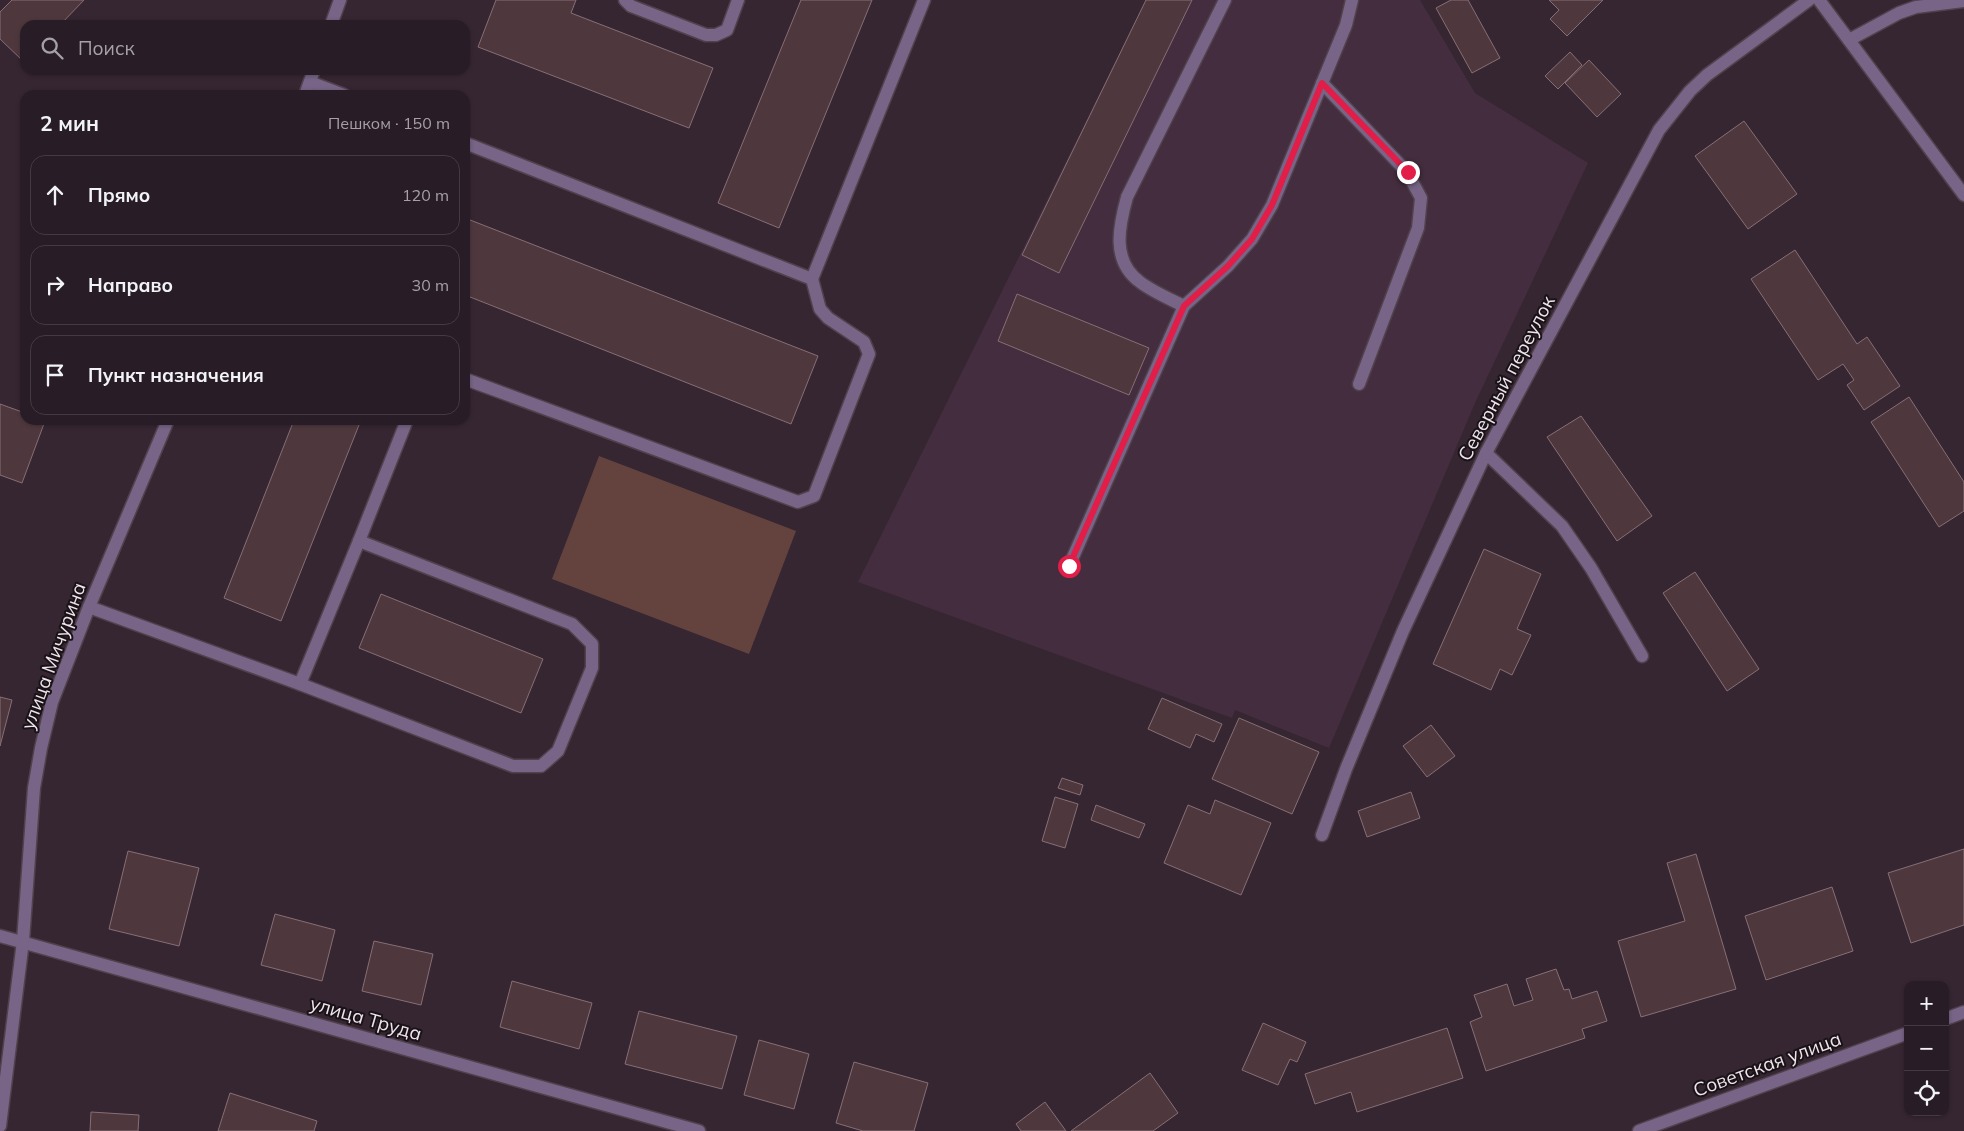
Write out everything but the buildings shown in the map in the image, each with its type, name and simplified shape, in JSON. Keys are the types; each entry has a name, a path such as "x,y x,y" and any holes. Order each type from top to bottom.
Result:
{"street":[{"path":"333,20 340,0"},
{"path":"625,0 631,6 706,35 716,35 727,30 738,0"},
{"path":"470,381 798,502 814,496 869,354 864,342 828,318 820,309 812,279 924,0"},
{"path":"1184,306 1140,282 1126,268 1118,246 1120,221 1127,196 1225,0"},
{"path":"1069,566 1184,306 1228,266 1252,239 1272,205 1346,25 1352,0"},
{"name":"Северный переулок","path":"1322,835 1403,631 1486,453 1659,130 1690,91 1707,75 1809,0"},
{"path":"1819,0 1964,195"},
{"path":"1849,40 1899,13 1916,7 1964,1"},
{"path":"307,90 312,76 336,90"},
{"path":"1322,83 1408,172 1421,198 1418,228 1360,384"},
{"path":"470,144 812,279"},
{"name":"улица Мичурина","path":"0,1126 23,942 34,788 40,748 52,702 89,607 166,425"},
{"path":"300,684 405,425"},
{"path":"1486,453 1562,526 1591,568 1642,656"},
{"path":"89,607 300,684 514,766 541,766 558,751 592,668 592,644 572,624 359,541"},
{"name":"улица Труда","path":"0,936 699,1131"},
{"name":"улица Труда","path":"0,942 23,942"},
{"path":"1949,1018 1964,1012"},
{"name":"Советская улица","path":"1639,1131 1904,1034"}],"shaded area":[{"path":"1146,0 1420,0 1475,93 1588,163 1475,403 1329,748 1235,710 1232,718 858,582"},
{"path":"599,456 796,531 749,654 552,579"}],"route":[{"path":"1069,566 1184,306 1228,266 1252,239 1272,205 1322,83 1408,172"}]}
